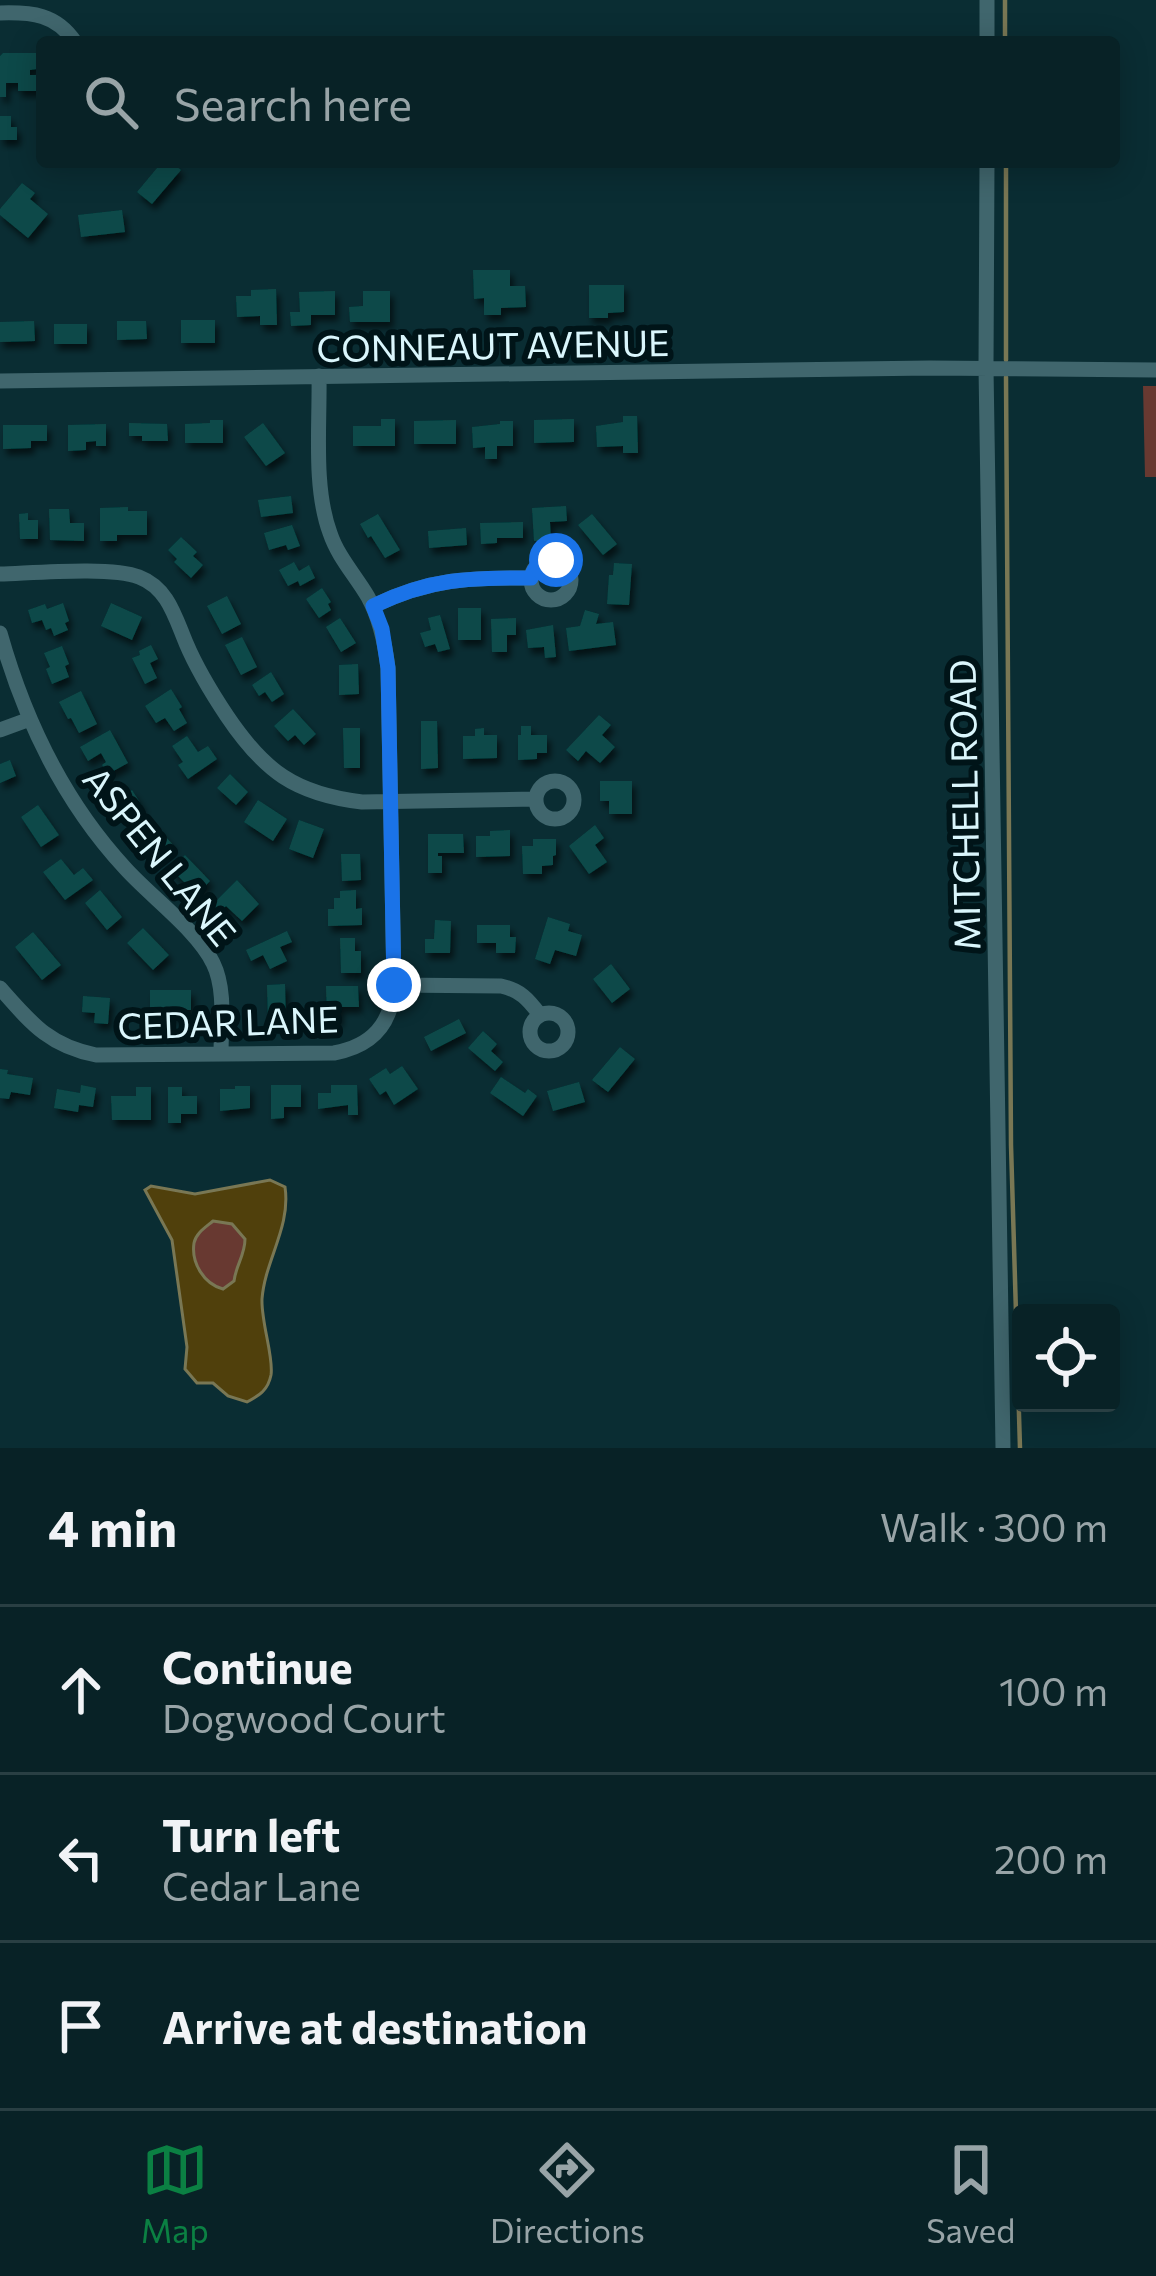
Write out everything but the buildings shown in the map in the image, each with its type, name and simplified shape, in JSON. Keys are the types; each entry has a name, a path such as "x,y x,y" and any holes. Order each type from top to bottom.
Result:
{"street":[{"path":"987,0 987,36"},
{"path":"0,13 49,17 70,36"},
{"name":"MITCHELL ROAD","path":"987,168 1003,1448"},
{"name":"CONNEAUT AVENUE","path":"0,381 986,368 1156,370"},
{"name":"CEDAR LANE","path":"1,992 46,1036 75,1051 97,1055 334,1053 360,1046 387,1018 394,985 388,668 373,606 339,554 325,516 319,376"},
{"path":"0,574 117,572 146,580 168,600 210,690 245,742 281,777 316,794 362,802 536,799"},
{"path":"373,606 442,580 531,578"},
{"name":"ASPEN LANE","path":"0,633 29,719 97,834 213,961 220,991 221,1054"},
{"path":"0,730 29,719"},
{"path":"394,985 501,986 526,997 539,1015"}],"shaded area":[{"path":"1143,386 1156,386 1156,477 1145,477"},
{"path":"270,1180 285,1187 284,1216 262,1299 271,1375 263,1392 247,1402 228,1396 213,1383 197,1383 185,1369 187,1347 172,1240 145,1190 151,1186 195,1194","holes":["213,1221 232,1224 245,1245 234,1281 223,1289 200,1272 194,1243"]},
{"path":"213,1221 232,1224 245,1238 234,1282 223,1289 205,1278 195,1258 195,1239"}],"waterway":[{"path":"1005,0 1005,36"},
{"path":"1006,168 1006,360"},
{"path":"1006,377 1011,1145 1020,1448"}],"route":[{"path":"394,985 388,668 373,606 442,580 531,578 542,562 556,560"}]}
